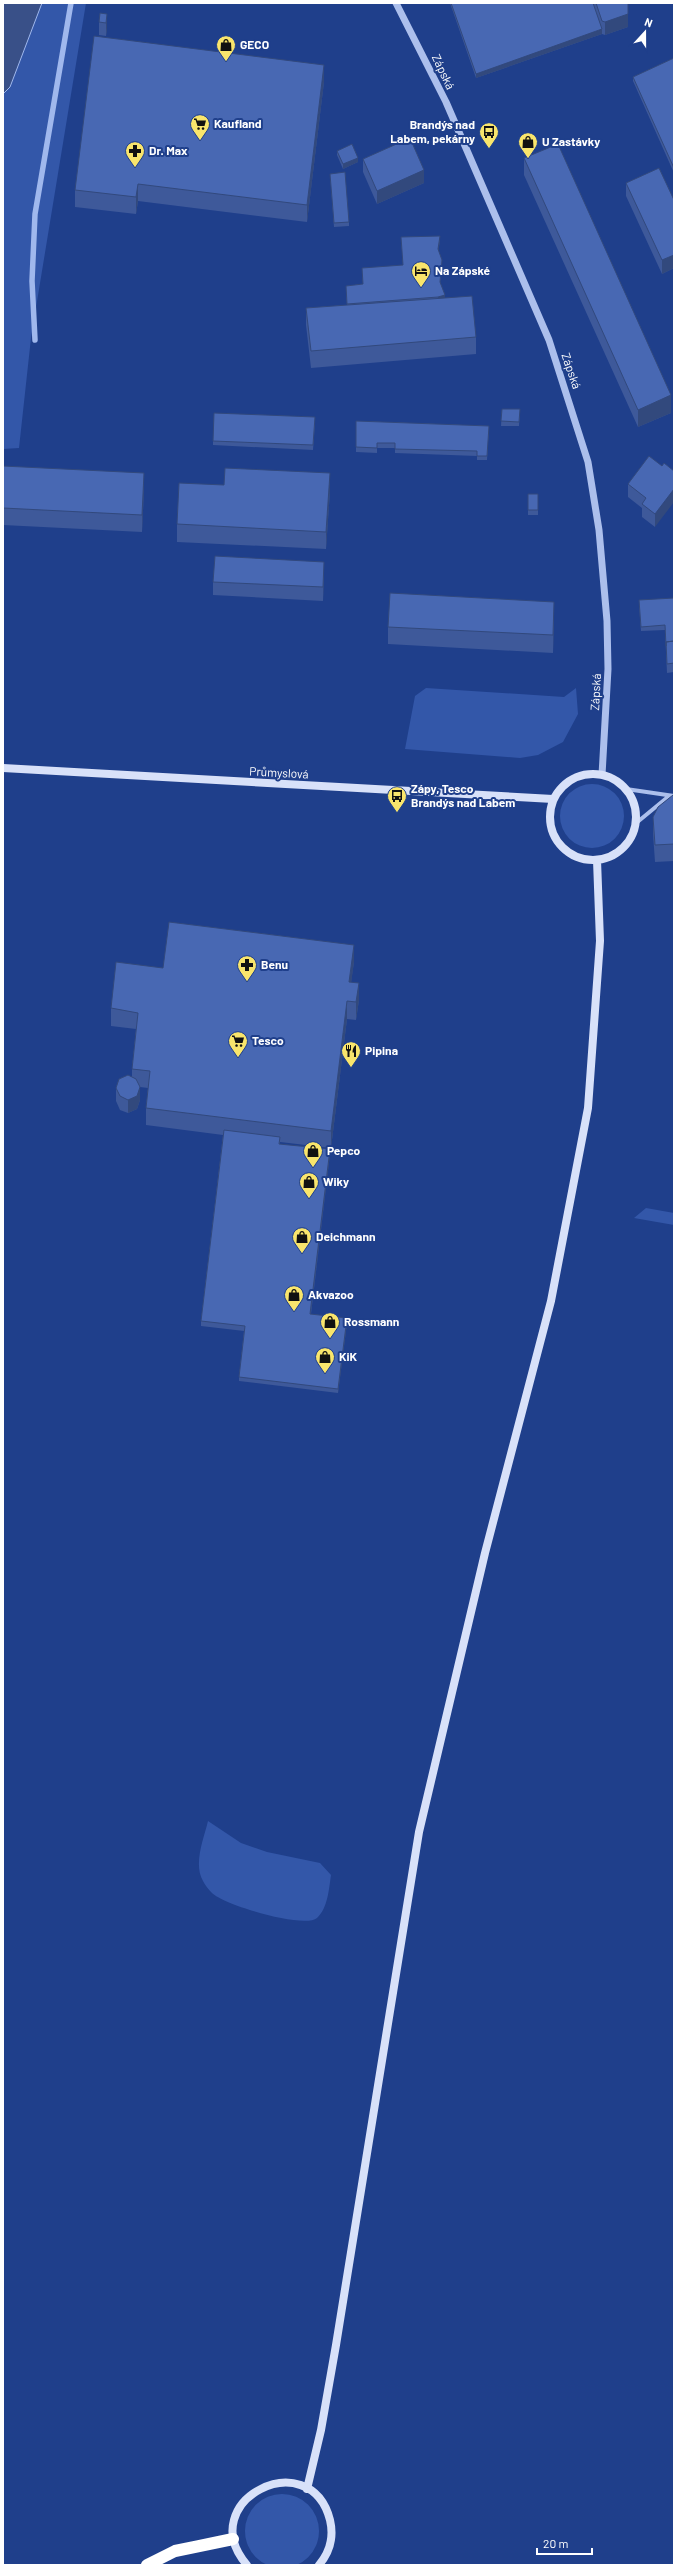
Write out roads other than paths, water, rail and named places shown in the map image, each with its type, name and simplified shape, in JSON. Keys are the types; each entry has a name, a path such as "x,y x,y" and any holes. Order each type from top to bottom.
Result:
{"highway":[{"path":"147,2565 175,2552 233,2539"}],"main road":[{"name":"Průmyslová","path":"3,768 553,799"},
{"path":"589,774 602,775 615,780 626,789 635,808 636,824 625,847 612,856 597,860 579,858 559,844 550,822 553,799 562,787 574,778 589,774"},
{"path":"307,2489 321,2430 336,2345 419,1832 485,1554 551,1301 588,1108 600,941 597,860"},
{"path":"247,2565 239,2556 233,2539 233,2523 238,2508 248,2495 261,2487 276,2482 292,2483 307,2489 319,2498 328,2512 332,2527 331,2542 325,2557 319,2565"}],"street":[{"name":"Zápská","path":"396,3 446,102 549,340 588,462 599,530 607,621 608,669 602,775"},
{"path":"626,789 674,796"},
{"path":"636,824 669,796"}],"waterway":[{"path":"35,340 32,281 35,214 71,3"}],"place":[{"name":"GECO","path":"226,62"},
{"name":"Kaufland","path":"200,141"},
{"name":"Brandýs nad Labem, pekárny","path":"489,149"},
{"name":"U Zastávky","path":"528,159"},
{"name":"Dr. Max","path":"135,168"},
{"name":"Na Zápské","path":"421,288"},
{"name":"Zápy, Tesco Brandýs nad Labem","path":"397,813"},
{"name":"Benu","path":"247,982"},
{"name":"Tesco","path":"238,1058"},
{"name":"Pipina","path":"351,1068"},
{"name":"Pepco","path":"313,1168"},
{"name":"Wiky","path":"309,1199"},
{"name":"Deichmann","path":"302,1254"},
{"name":"Akvazoo","path":"294,1312"},
{"name":"Rossmann","path":"330,1339"},
{"name":"KiK","path":"325,1374"}]}
